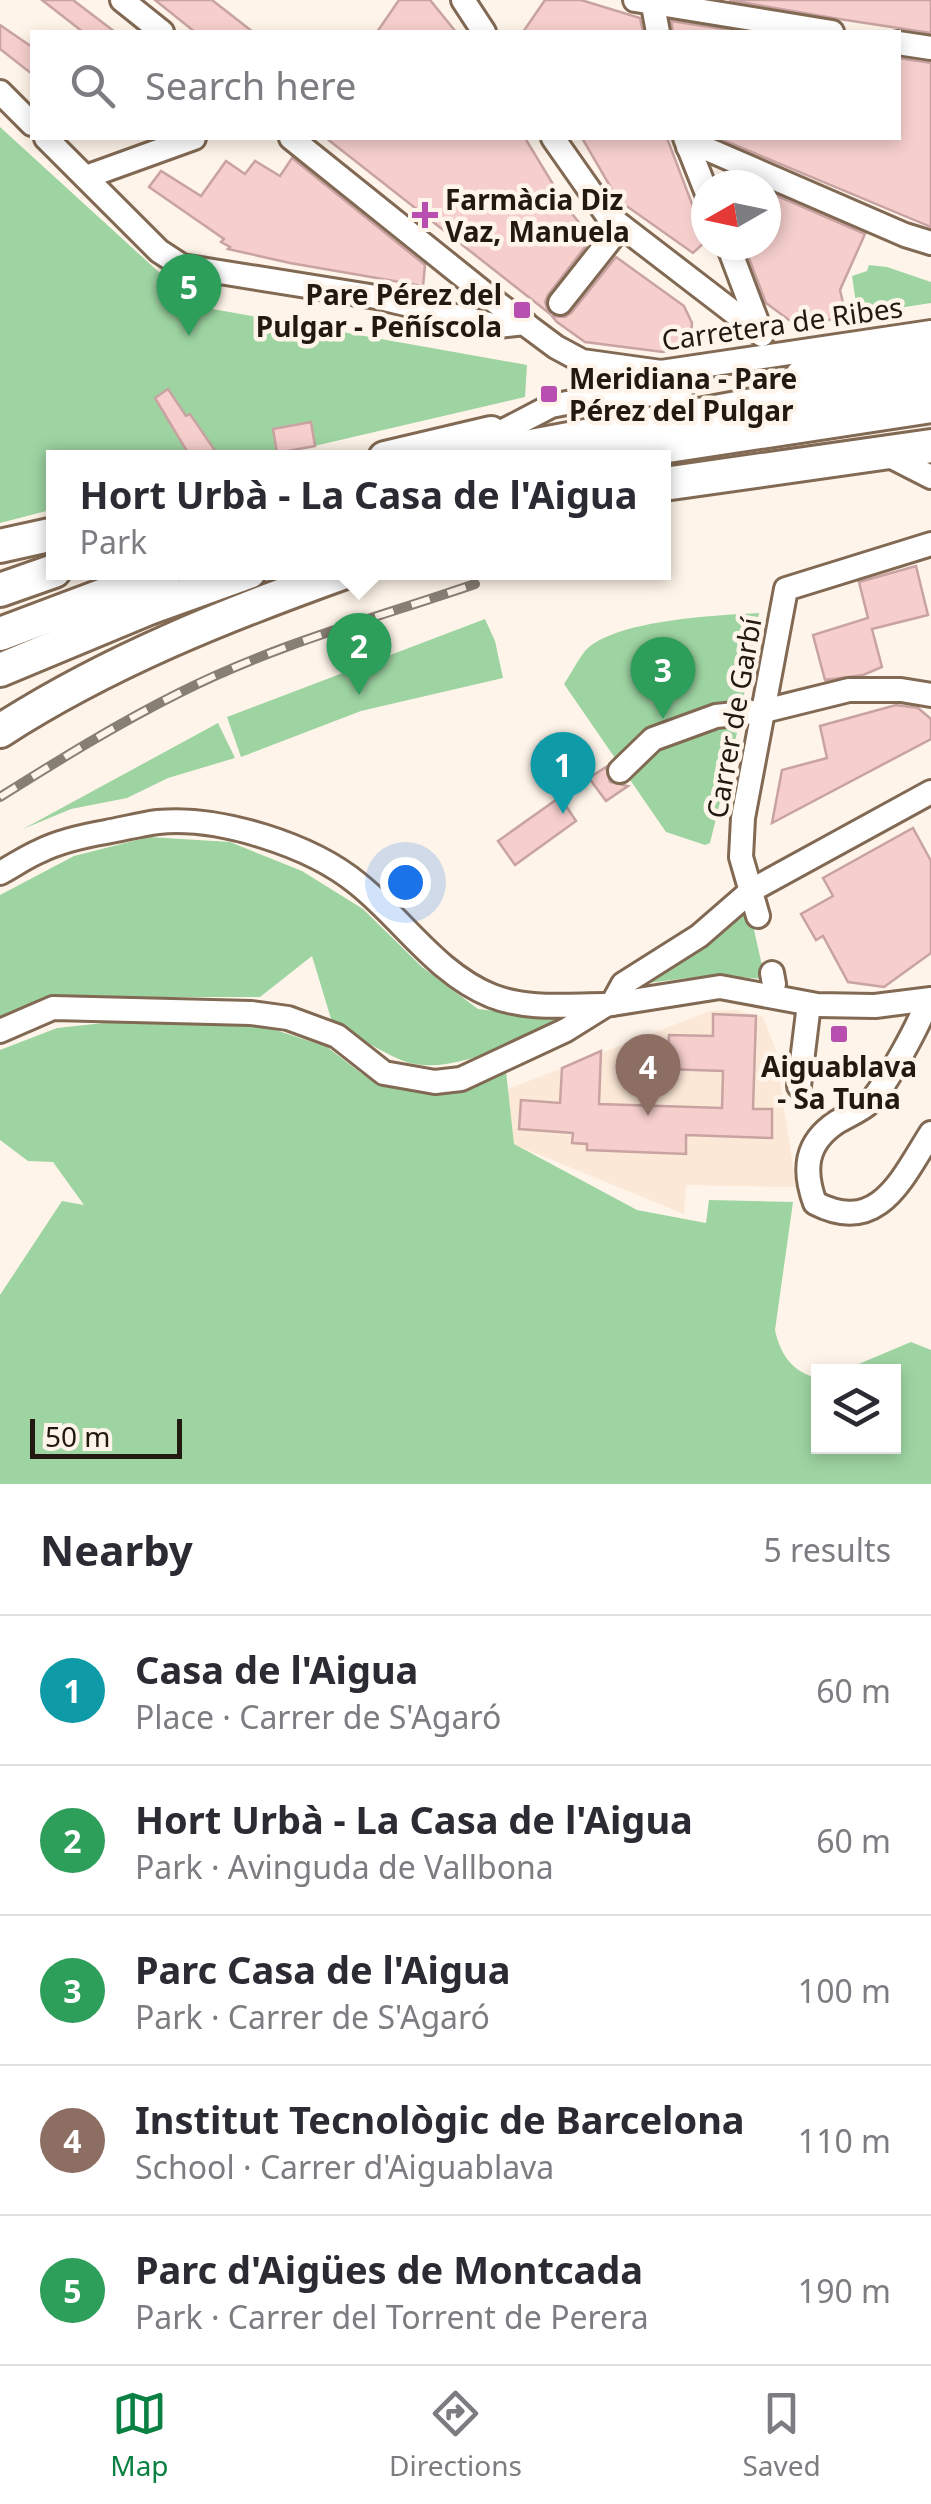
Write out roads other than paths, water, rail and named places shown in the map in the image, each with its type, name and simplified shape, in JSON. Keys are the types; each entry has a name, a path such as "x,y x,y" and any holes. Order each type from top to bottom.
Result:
{"highway":[{"path":"419,450 681,397 931,356"},
{"path":"504,450 764,403 931,382"},
{"path":"560,438 716,391"},
{"path":"642,450 931,406"},
{"path":"671,483 931,446"},
{"path":"0,546 46,536"},
{"path":"0,590 46,575"},
{"path":"0,614 86,580"},
{"path":"0,634 144,580"},
{"path":"0,670 227,580"},
{"path":"0,731 137,655 262,601 322,580"}],"street":[{"path":"122,0 160,30"},
{"path":"463,0 483,30"},
{"path":"646,2 657,30"},
{"path":"646,2 820,30"},
{"path":"901,43 931,48"},
{"path":"0,92 30,122"},
{"path":"48,140 158,250 182,266 376,297 497,326 524,324"},
{"path":"86,178 189,140"},
{"path":"293,140 524,324"},
{"path":"554,140 591,196 621,226 758,327"},
{"path":"687,142 698,170"},
{"path":"687,142 931,243"},
{"path":"560,303 621,226"},
{"path":"733,260 772,356"},
{"path":"479,320 489,297"},
{"name":"Carretera de Ribes","path":"524,324 582,361 661,372 931,332"},
{"path":"880,451 931,477"},
{"name":"Carrer de Garbí","path":"758,916 741,856 742,818 786,589 931,544"},
{"path":"620,771 653,739 716,716 764,711 850,690 901,690 931,695"},
{"path":"0,1030 53,1008 250,1013 288,1018 336,1036 384,1073 435,1082 461,1080 566,1030 699,936 752,890 931,792"},
{"path":"0,873 41,850 77,838 159,822 192,823 252,834 331,865 358,884 424,949 490,995 519,1004 720,987 809,1004 875,1006 929,999 923,1018 870,1102 817,1139 808,1163 807,1182 815,1204 852,1215 876,1207 892,1192 931,1133"},
{"path":"799,1086 809,1004"}],"railway":[{"path":"0,797 111,730 215,676 288,646 475,584"}],"place":[{"name":"Farmàcia Diz Vaz, Manuela","path":"425,215"},
{"name":"Pare Pérez del Pulgar - Peñíscola","path":"522,310"},
{"name":"Parc d'Aigües de Montcada","path":"189,336"},
{"name":"Meridiana - Pare Pérez del Pulgar","path":"549,394"},
{"name":"Hort Urbà - La Casa de l'Aigua","path":"359,695"},
{"name":"Parc Casa de l'Aigua","path":"663,719"},
{"name":"Casa de l'Aigua","path":"563,814"},
{"name":"Aiguablava - Sa Tuna","path":"839,1034"},
{"name":"Institut Tecnològic de Barcelona","path":"648,1116"}]}
